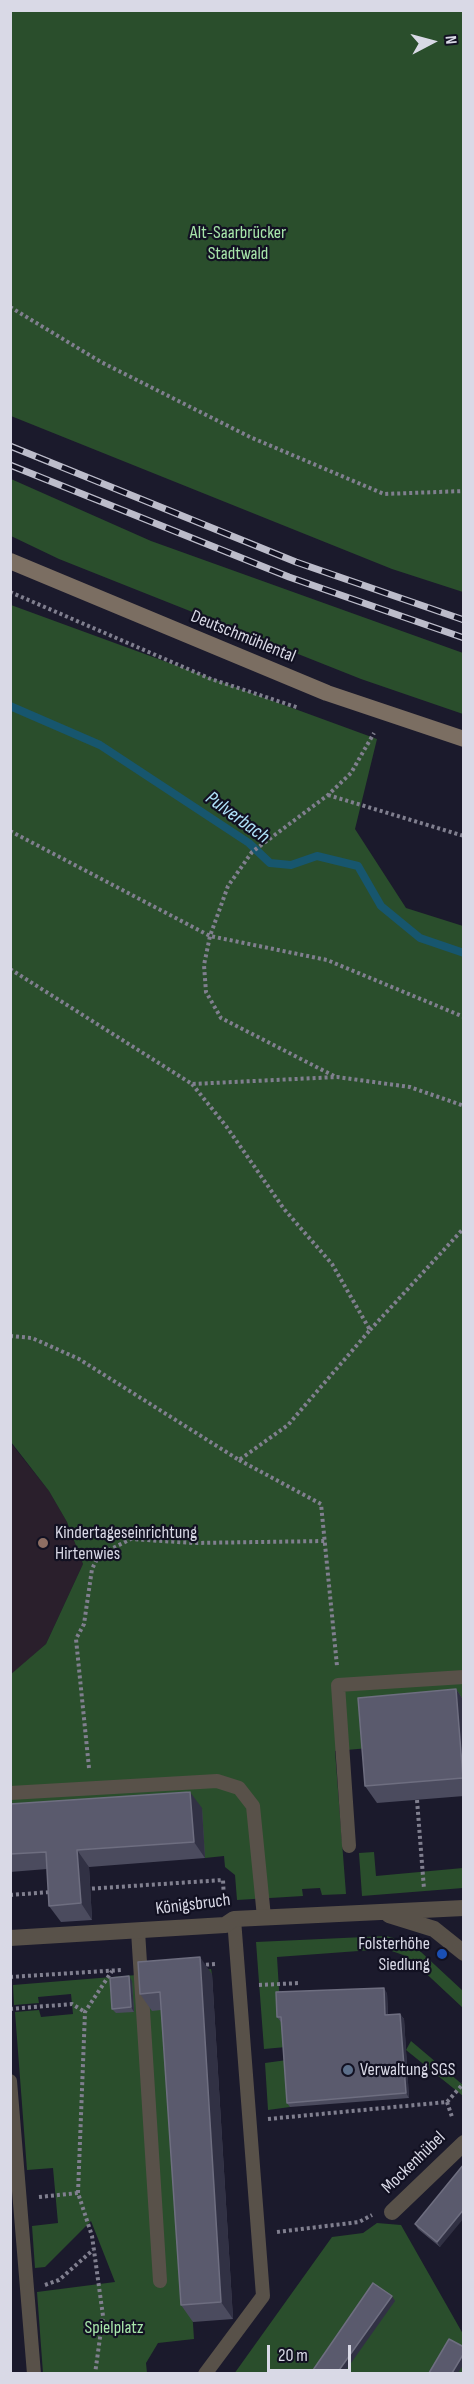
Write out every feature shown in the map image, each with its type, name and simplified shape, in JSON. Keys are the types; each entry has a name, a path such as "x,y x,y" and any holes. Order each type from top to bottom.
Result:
{"main road":[{"name":"Deutschmühlental","path":"10,561 327,693 464,739"}],"street":[{"name":"Königsbruch","path":"10,1938 138,1931 264,1917 464,1908"},
{"name":"Königsbruch","path":"379,1912 434,1929 464,1953"},
{"name":"Mockenhübel","path":"392,2212 464,2143"}],"lane":[{"path":"350,1846 338,1685 464,1677"},
{"path":"10,1793 217,1781 239,1788 253,1806 264,1917"},
{"path":"205,2373 263,2296 230,1922"},
{"path":"138,1931 160,2281"},
{"path":"10,2081 34,2373"}],"path":[{"path":"10,307 101,362 218,421 384,494 464,491"},
{"path":"10,592 211,679 309,711"},
{"path":"337,1077 221,1018 206,992 204,965 210,936 228,886 252,852 328,795 351,773 374,733 363,729"},
{"path":"328,795 464,836"},
{"path":"10,831 210,936 327,960 464,1017"},
{"path":"10,969 192,1084 226,1126 284,1209 332,1264 370,1330"},
{"path":"192,1084 337,1077 410,1087 464,1106"},
{"path":"239,1460 288,1425 334,1370 464,1228"},
{"path":"10,1336 33,1338 79,1359 239,1460 321,1504 338,1685"},
{"path":"90,1788 76,1639 84,1624 92,1569 99,1555 131,1539 193,1543 326,1541"},
{"path":"417,1800 424,1890"},
{"path":"81,1890 223,1880 230,1922"},
{"path":"10,1895 58,1892"},
{"path":"95,2373 103,2316 92,2236 78,2193 85,2012 112,1971"},
{"path":"259,1985 300,1983"},
{"path":"10,2009 72,2004 85,2012"},
{"path":"249,2120 447,2102 464,2082"},
{"path":"447,2102 452,2117"},
{"path":"20,2198 78,2193"},
{"path":"258,2235 359,2222 378,2212 392,2212"},
{"path":"27,2291 59,2280 93,2250"}],"shaded area":[{"name":"Kindertageseinrichtung Hirtenwies","path":"10,1442 49,1491 67,1522 83,1564 46,1644 11,1675"}],"green space":[{"name":"Alt-Saarbrücker Stadtwald","path":"10,11 463,11 463,592 392,569 11,416"},
{"path":"11,479 151,541 463,653 463,714 361,679 59,559 11,536"},
{"path":"11,605 377,739 355,829 406,908 463,926 463,1703 369,1748 335,1751 346,1894 322,1895 320,1888 302,1889 303,1896 237,1900 235,1875 225,1867 224,1856 205,1858 11,1821 10,1675 46,1644 83,1564 67,1522 49,1491 11,1442"},
{"path":"374,1852 376,1876 463,1868 463,1888 362,1896 359,1853"},
{"path":"386,1936 404,1941 421,1952 463,1991 463,2008 417,1965 411,1970 404,1966 406,1956 386,1949 277,1957 281,2028 284,2028 286,2047 264,2049 256,1942"},
{"name":"Spielplatz","path":"211,1969 212,1974 170,1978 194,2339 158,2343 146,2363 147,2373 43,2373 37,2292 115,2282 91,2221 45,2267 35,2268 32,2226 58,2223 53,2168 27,2170 15,2012 39,2010 41,2017 73,2014 71,1994 38,1997 39,2003 14,2005 13,1985"},
{"path":"411,2041 463,2085 463,2096 406,2050"},
{"path":"287,2060 290,2107 268,2110 265,2063"},
{"path":"377,2223 401,2225 463,2334 463,2373 234,2374 332,2237 363,2233"}],"building":[{"path":"456,1689 463,1778 365,1786 358,1698"},
{"path":"190,1792 194,1842 77,1850 81,1903 49,1906 46,1852 10,1854 10,1804"},
{"path":"200,1957 221,2302 181,2305 160,1992 140,1994 138,1962"},
{"path":"129,1976 131,2007 112,2009 110,1978"},
{"name":"Verwaltung SGS","path":"384,1988 385,2015 400,2014 406,2093 287,2103 281,2017 277,2017 276,1992"},
{"path":"464,2164 464,2209 437,2242 415,2224"},
{"path":"373,2283 392,2296 337,2373 311,2373"},
{"path":"449,2339 464,2347 464,2353 452,2373 429,2373"}],"waterway":[{"name":"Pulverbach","path":"10,706 100,745 249,843 270,863 291,865 317,856 358,866 381,906 420,938 464,953"}],"railway":[{"path":"10,446 296,562 464,620"},
{"path":"10,465 289,577 464,638"}],"place":[{"name":"Kindertageseinrichtung Hirtenwies","path":"43,1543"},
{"name":"Folsterhöhe Siedlung","path":"442,1954"},
{"name":"Verwaltung SGS","path":"348,2070"}]}
